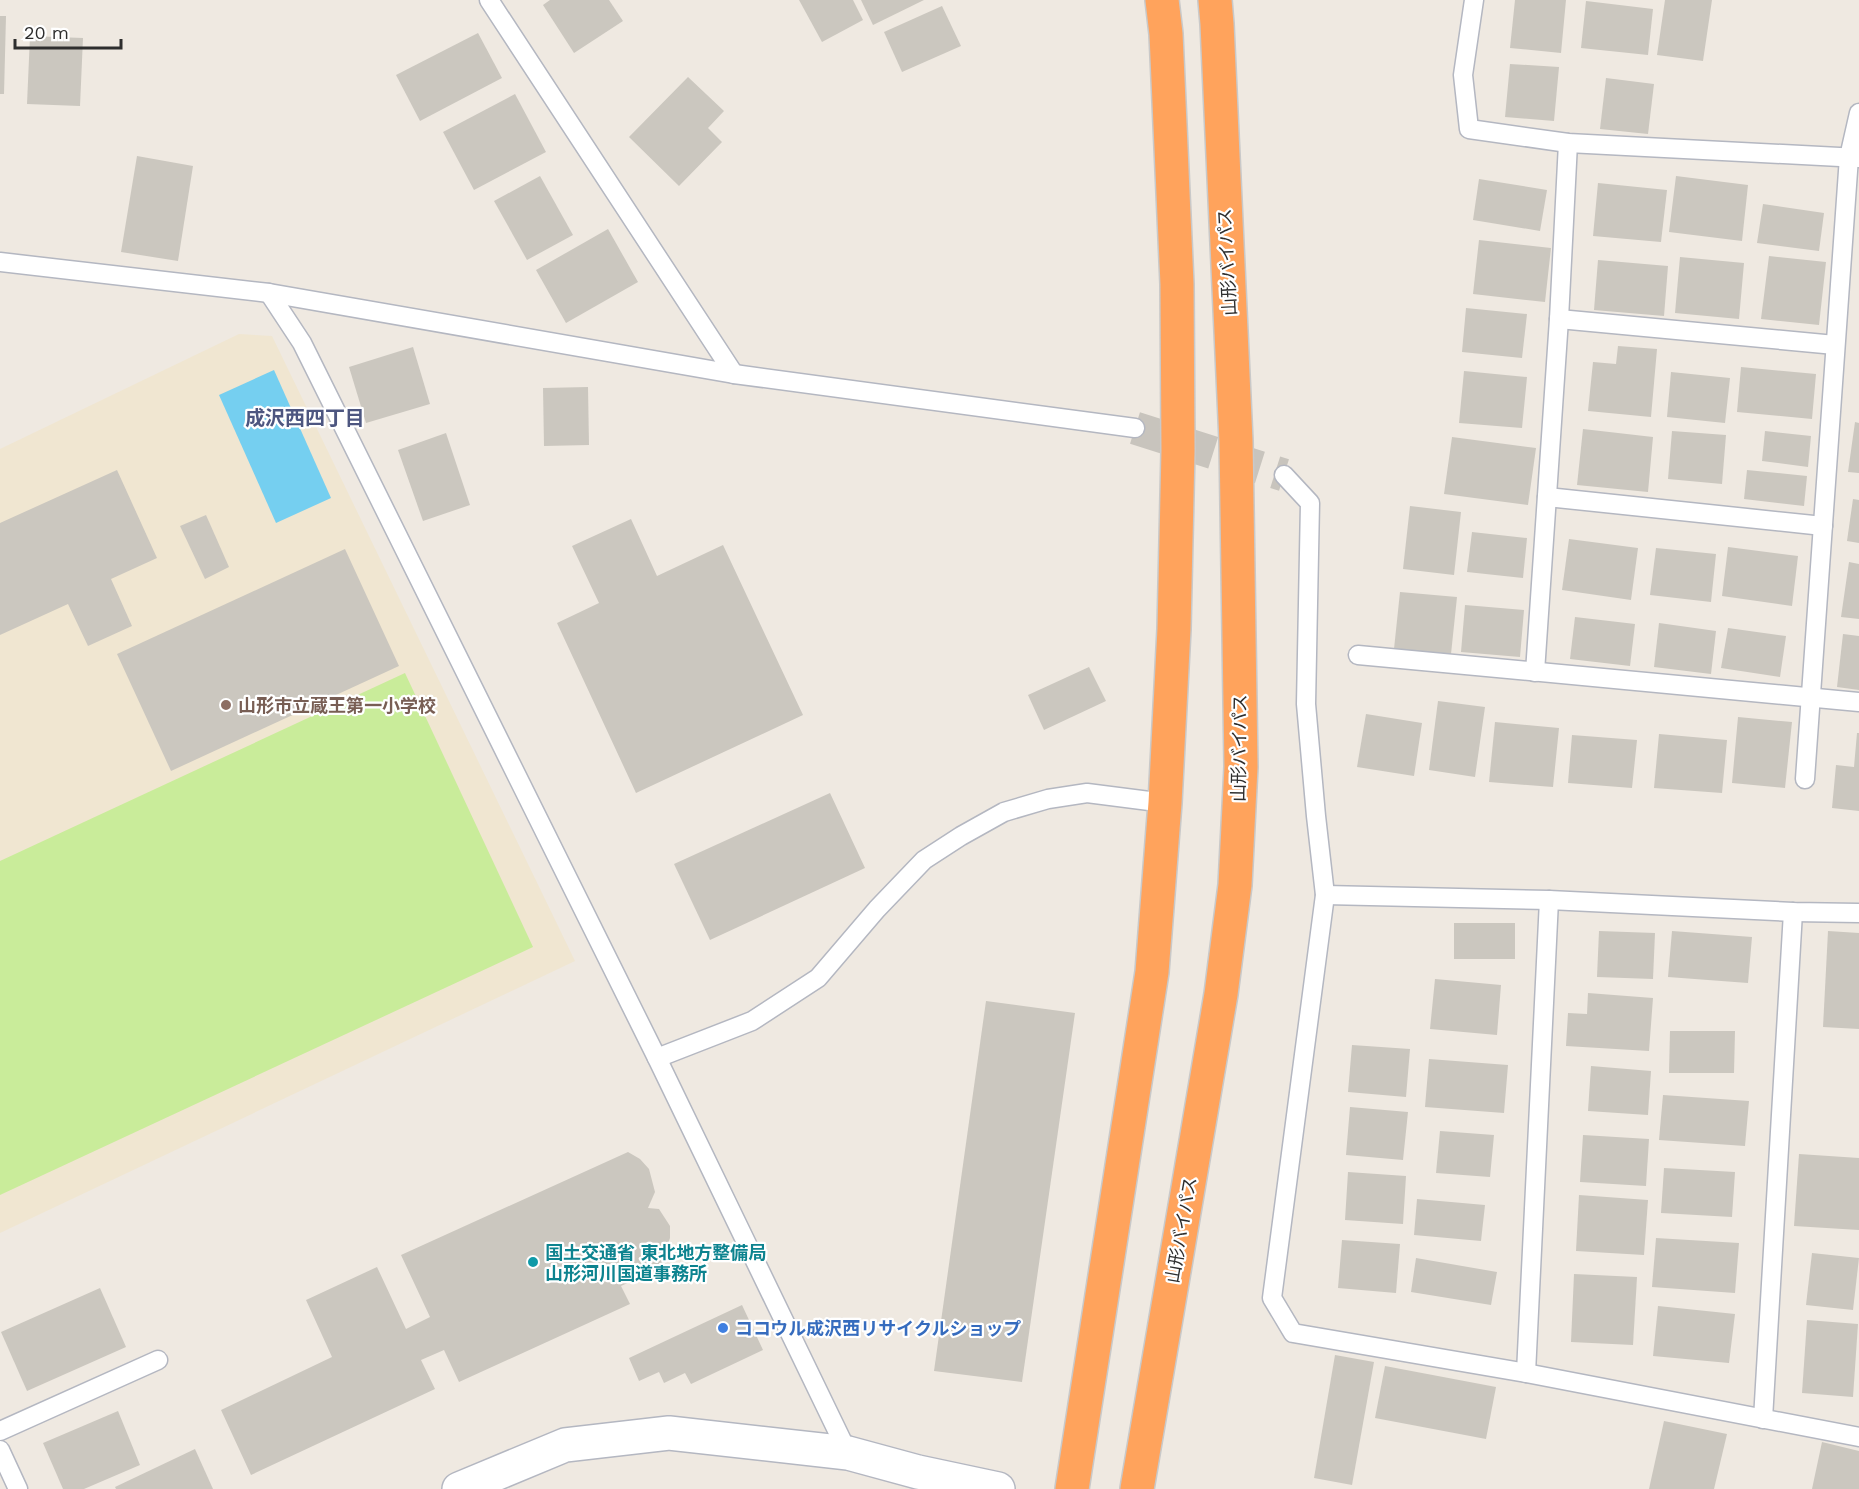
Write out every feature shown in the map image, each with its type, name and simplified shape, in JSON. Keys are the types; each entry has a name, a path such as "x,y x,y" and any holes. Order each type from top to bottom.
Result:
{"highway":[{"path":"1072,1489 1152,972 1165,802 1174,629 1178,439 1177,284 1166,34 1162,0"},
{"name":"山形バイパス","path":"1137,1489 1221,994 1235,885 1240,778 1236,441 1218,24 1215,0"}],"street":[{"path":"459,1489 565,1445 669,1433 848,1453 918,1472 998,1489"}],"lane":[{"path":"489,0 734,374"},
{"path":"1474,0 1462,75 1469,129 1568,143 1854,157"},
{"path":"1805,779 1835,345 1859,113"},
{"path":"1535,672 1559,319 1568,143"},
{"path":"0,262 269,292 734,374 1135,428"},
{"path":"269,292 302,343 657,1058 848,1453"},
{"path":"1559,319 1835,345"},
{"path":"1284,475 1310,503 1306,704 1325,895 1272,1298 1293,1333 1526,1373 1859,1437"},
{"path":"1547,497 1823,526"},
{"path":"1358,656 1859,702"},
{"path":"657,1058 752,1021 818,978 877,909 924,860 1004,812 1048,799 1087,793 1165,802"},
{"path":"1325,895 1549,900 1859,913"},
{"path":"1526,1373 1549,900"},
{"path":"1763,1419 1793,912"},
{"path":"0,1431 158,1360"},
{"path":"0,1450 18,1489"}],"shaded area":[{"name":"山形市立蔵王第一小学校","path":"239,334 272,336 575,961 0,1233 0,449"}],"green space":[{"path":"405,673 533,947 0,1195 0,861"}],"water":[{"path":"274,370 331,498 276,523 219,395"}],"building":[{"path":"550,0 609,0 623,21 574,53 543,5"},
{"path":"799,0 853,0 863,20 822,42"},
{"path":"861,0 924,0 873,25"},
{"path":"1515,0 1566,0 1561,53 1510,48"},
{"path":"1665,0 1712,0 1703,61 1657,55"},
{"path":"1586,1 1653,9 1648,55 1581,48"},
{"path":"942,6 961,46 902,72 884,32"},
{"path":"0,16 6,16 4,94 0,94"},
{"path":"478,33 502,78 420,121 396,75"},
{"path":"30,36 83,38 80,106 27,104"},
{"path":"1510,64 1559,67 1554,121 1505,117"},
{"path":"688,77 724,111 708,128 722,142 679,186 629,137"},
{"path":"1606,78 1654,84 1648,134 1600,129"},
{"path":"515,94 546,152 474,190 443,132"},
{"path":"137,156 193,166 178,261 121,252"},
{"path":"540,176 573,235 527,260 494,201"},
{"path":"1676,176 1748,185 1742,241 1669,232"},
{"path":"1479,179 1547,190 1540,231 1473,220"},
{"path":"1598,183 1667,190 1661,242 1593,236"},
{"path":"1763,204 1824,213 1819,251 1757,243"},
{"path":"608,229 638,282 566,323 536,270"},
{"path":"1479,240 1551,248 1545,302 1473,294"},
{"path":"1769,256 1826,262 1819,325 1761,319"},
{"path":"1680,257 1744,263 1739,319 1675,313"},
{"path":"1598,260 1668,266 1664,316 1594,310"},
{"path":"1466,308 1527,314 1522,358 1462,352"},
{"path":"1618,346 1657,349 1651,417 1588,411 1593,362 1616,364"},
{"path":"413,347 430,404 366,423 349,367"},
{"path":"1741,367 1816,374 1812,419 1737,412"},
{"path":"1464,371 1527,377 1522,428 1459,423"},
{"path":"1671,372 1730,378 1725,423 1667,417"},
{"path":"588,387 589,445 544,446 543,388"},
{"path":"1855,422 1859,423 1859,473 1848,472"},
{"path":"1583,429 1653,437 1648,492 1577,485"},
{"path":"1672,431 1726,435 1722,484 1668,479"},
{"path":"1765,431 1811,436 1808,467 1762,461"},
{"path":"446,433 470,505 423,521 398,450"},
{"path":"1452,437 1536,448 1528,505 1444,494"},
{"path":"117,470 157,558 111,579 132,626 88,646 68,604 0,635 0,523"},
{"path":"1747,470 1807,476 1804,506 1744,499"},
{"path":"1853,499 1859,500 1859,543 1847,541"},
{"path":"1410,506 1461,512 1454,575 1403,569"},
{"path":"206,515 229,567 205,579 180,526"},
{"path":"631,519 657,576 723,545 803,715 636,793 557,623 599,603 572,546"},
{"path":"1472,532 1527,538 1523,578 1467,572"},
{"path":"1569,539 1638,548 1631,600 1562,590"},
{"path":"1728,547 1798,556 1792,606 1722,596"},
{"path":"1656,548 1716,554 1711,602 1650,595"},
{"path":"345,549 399,666 171,771 117,654"},
{"path":"1849,562 1859,564 1859,619 1841,617"},
{"path":"1400,592 1457,597 1451,654 1394,649"},
{"path":"1465,605 1524,610 1520,657 1461,652"},
{"path":"1575,617 1635,624 1630,666 1570,659"},
{"path":"1659,623 1716,631 1711,674 1654,667"},
{"path":"1728,628 1786,636 1780,677 1721,668"},
{"path":"1843,634 1859,636 1859,690 1837,687"},
{"path":"1089,667 1106,701 1044,730 1028,695"},
{"path":"1438,701 1485,707 1475,777 1429,770"},
{"path":"1366,714 1422,723 1414,776 1357,767"},
{"path":"1738,717 1792,722 1785,788 1732,783"},
{"path":"1495,722 1559,728 1553,787 1489,782"},
{"path":"1857,733 1859,733 1859,811 1832,808 1836,765 1854,767"},
{"path":"1659,734 1727,740 1722,793 1654,788"},
{"path":"1572,735 1637,740 1632,788 1568,783"},
{"path":"830,793 865,868 710,940 674,864"},
{"path":"1454,923 1515,923 1515,959 1454,959"},
{"path":"1599,931 1655,933 1653,979 1597,977"},
{"path":"1672,931 1752,937 1748,983 1668,977"},
{"path":"1828,931 1859,933 1859,1029 1823,1027"},
{"path":"1435,979 1501,985 1497,1035 1430,1029"},
{"path":"1588,993 1653,998 1649,1051 1566,1046 1568,1013 1587,1014"},
{"path":"986,1001 1075,1013 1022,1382 934,1371"},
{"path":"1670,1031 1735,1031 1734,1073 1669,1073"},
{"path":"1352,1045 1410,1049 1406,1097 1348,1092"},
{"path":"1429,1059 1508,1065 1504,1113 1425,1107"},
{"path":"1591,1066 1651,1071 1648,1115 1588,1111"},
{"path":"1663,1095 1749,1101 1745,1146 1659,1140"},
{"path":"1350,1107 1408,1112 1403,1160 1346,1155"},
{"path":"1440,1131 1494,1135 1490,1177 1436,1173"},
{"path":"1583,1135 1649,1139 1646,1186 1580,1182"},
{"name":"国土交通省 東北地方整備局 山形河川国道事務所","path":"628,1152 640,1159 649,1169 655,1192 648,1208 659,1209 670,1226 670,1238 660,1268 621,1286 630,1304 459,1382 444,1350 421,1360 435,1389 251,1475 221,1410 332,1357 306,1300 377,1267 406,1329 430,1317 401,1255"},
{"path":"1799,1154 1859,1158 1859,1230 1794,1226"},
{"path":"1664,1168 1735,1172 1732,1217 1661,1213"},
{"path":"1348,1172 1406,1176 1403,1224 1345,1220"},
{"path":"1579,1195 1648,1200 1644,1255 1576,1251"},
{"path":"1417,1199 1485,1205 1481,1241 1414,1235"},
{"path":"1656,1238 1739,1243 1735,1293 1652,1287"},
{"path":"1342,1240 1400,1244 1396,1293 1338,1288"},
{"path":"1812,1253 1859,1258 1853,1310 1806,1305"},
{"path":"1416,1258 1497,1272 1491,1305 1411,1292"},
{"path":"1574,1274 1637,1277 1633,1345 1571,1342"},
{"path":"100,1288 126,1347 27,1391 1,1332"},
{"name":"ココウル成沢西リサイクルショップ","path":"742,1305 763,1350 691,1384 685,1373 664,1383 659,1372 639,1381 629,1358"},
{"path":"1658,1306 1735,1314 1729,1363 1653,1356"},
{"path":"1807,1320 1858,1324 1853,1397 1802,1393"},
{"path":"1335,1355 1374,1362 1352,1485 1314,1478"},
{"path":"1385,1366 1496,1387 1486,1439 1375,1418"},
{"path":"118,1411 140,1465 84,1489 63,1489 43,1443"},
{"path":"1664,1421 1727,1434 1714,1489 1649,1489"},
{"path":"1822,1442 1859,1451 1859,1489 1812,1489"},
{"path":"195,1449 213,1489 116,1489 115,1487"}],"tunnel":[{"path":"1135,428 1284,475"}],"place":[{"name":"山形市立蔵王第一小学校","path":"226,705"},
{"name":"国土交通省 東北地方整備局 山形河川国道事務所","path":"533,1262"},
{"name":"ココウル成沢西リサイクルショップ","path":"723,1328"}],"district":[{"name":"成沢西四丁目","path":"305,418"}]}
